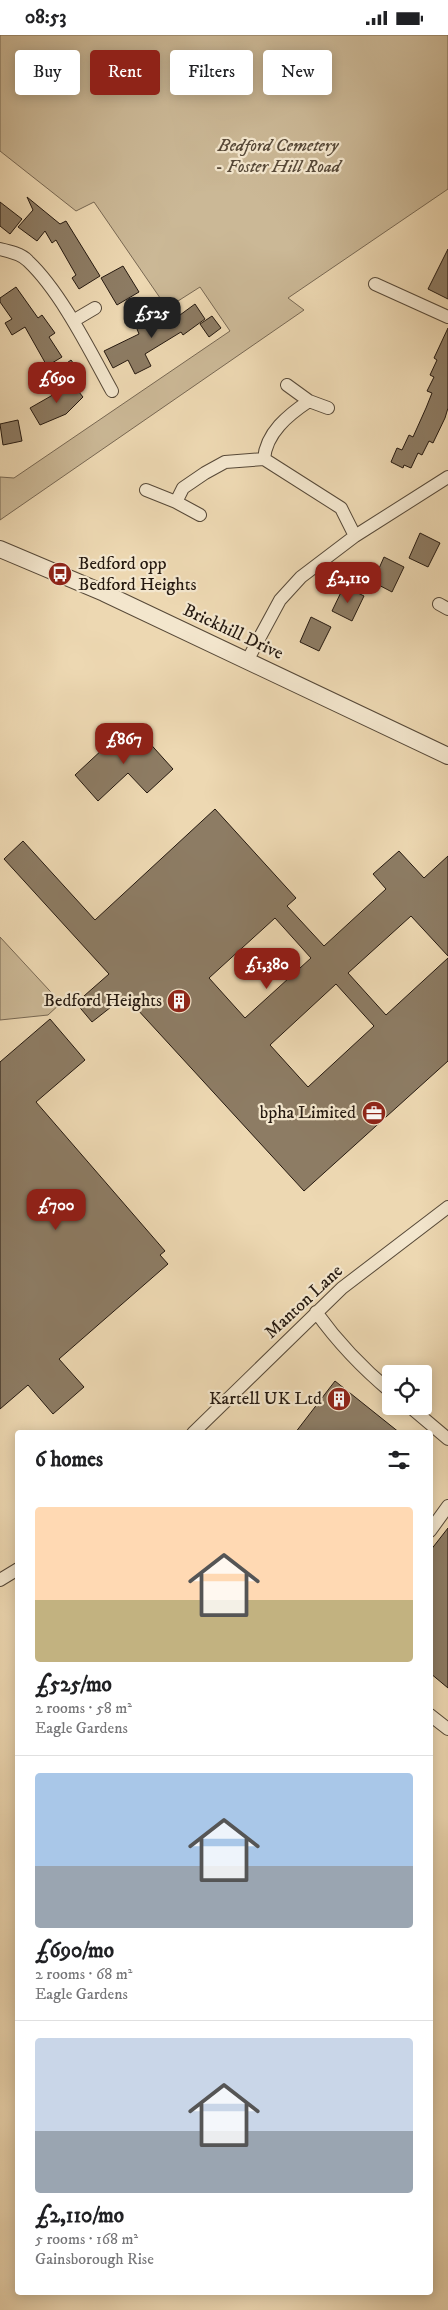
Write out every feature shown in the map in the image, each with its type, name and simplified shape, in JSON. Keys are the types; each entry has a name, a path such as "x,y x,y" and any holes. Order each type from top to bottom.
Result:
{"street":[{"path":"0,249 27,259 73,321 112,391"},
{"path":"375,284 394,286 448,317"},
{"path":"73,321 95,308"},
{"path":"287,385 309,401 328,408"},
{"path":"264,459 265,449 273,433 285,419 309,401"},
{"path":"176,501 183,488 225,462 264,459 341,508 354,536"},
{"path":"247,661 280,600 301,577 354,536 448,477"},
{"path":"146,490 176,501 200,515"},
{"name":"Brickhill Drive","path":"0,549 104,593 448,756"},
{"name":"Manton Lane","path":"196,1430 342,1288 448,1207"},
{"path":"316,1313 338,1343 359,1365 382,1384"},
{"path":"420,1415 448,1439"},
{"path":"433,1527 448,1506"},
{"path":"0,1580 15,1571"},
{"path":"433,1717 448,1729"}],"green space":[{"name":"Bedford Cemetery - Foster Hill Road","path":"0,35 448,35 448,189 288,298 304,310 0,520 0,477 14,478 230,331 200,287 167,308 94,202 76,211 0,151"},
{"path":"0,937 61,1003 48,1015 0,1020"}],"building":[{"path":"27,197 60,224 66,221 100,276 79,289 72,278 76,275 56,240 52,243 45,231 37,241 18,227 33,210"},
{"path":"0,202 22,219 10,234 0,226"},
{"path":"448,249 448,299 428,289"},
{"path":"123,266 139,292 117,305 101,278"},
{"path":"16,287 38,318 42,315 55,333 49,337 62,357 47,366 25,327 12,335 5,323 12,319 0,302 0,298"},
{"path":"195,304 205,319 183,335 181,332 145,354 151,366 135,374 128,360 113,368 104,351 139,334 137,329 163,313 169,323"},
{"path":"212,316 221,328 209,337 200,324"},
{"path":"448,328 448,408 445,418 433,443 429,441 422,455 418,453 411,468 404,465 403,468 391,462 397,448 402,450 409,435 413,437 426,408 432,393 427,391 434,377 430,375 437,360 434,358"},
{"path":"71,360 79,371 69,379 60,368"},
{"path":"70,381 83,397 66,414 40,425 30,408 51,396"},
{"path":"18,420 22,441 3,445 0,424"},
{"path":"420,533 440,543 428,567 409,558"},
{"path":"384,557 404,567 392,592 373,582"},
{"path":"344,586 364,596 352,621 332,611"},
{"path":"311,617 331,627 319,651 300,642"},
{"path":"136,728 173,769 147,793 128,773 98,801 75,775 119,734 124,739"},
{"name":"Bedford Heights","path":"215,809 296,898 287,906 324,946 386,889 373,874 399,851 424,878 448,856 448,956 411,916 348,973 386,1015 448,958 448,1061 304,1191 125,996 92,1022 76,1003 109,974 4,859 23,841 95,920","holes":["275,918 311,958 245,1018 209,978","336,984 374,1026 308,1087 270,1045"]},
{"path":"50,1019 85,1060 36,1102 165,1251 160,1255 168,1264 59,1359 84,1387 53,1414 28,1385 0,1409 0,1062"},
{"name":"Kartell UK Ltd","path":"335,1381 396,1430 297,1430"},
{"path":"448,1528 448,1688 433,1676 433,1547"}],"place":[{"name":"Bedford opp Bedford Heights","path":"60,574"},
{"name":"Bedford Heights","path":"179,1001"},
{"name":"bpha Limited","path":"374,1113"},
{"name":"Kartell UK Ltd","path":"339,1399"}]}
